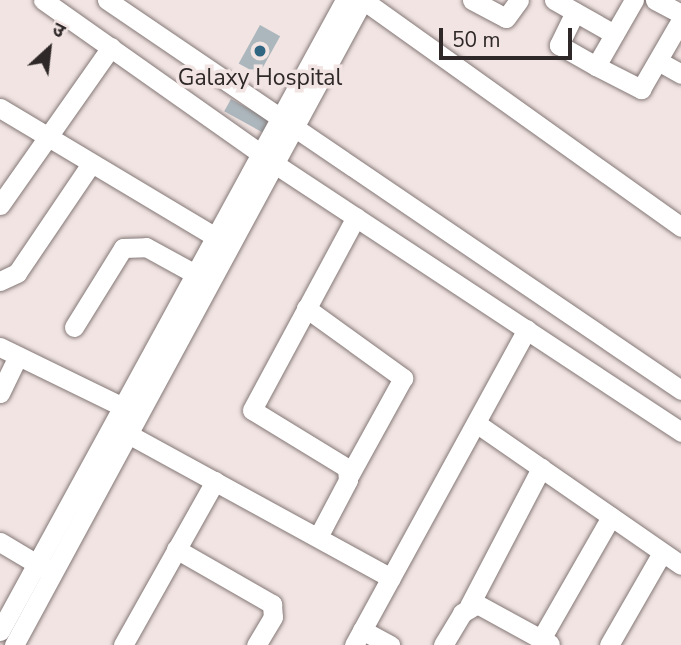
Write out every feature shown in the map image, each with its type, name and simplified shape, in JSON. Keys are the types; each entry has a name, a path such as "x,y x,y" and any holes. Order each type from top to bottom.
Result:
{"street":[{"path":"43,0 270,160 681,432"},
{"path":"107,0 681,390"},
{"path":"289,124 345,0"},
{"path":"14,645 130,435 289,124 363,0 681,227"},
{"path":"472,0 506,18 519,0"},
{"path":"554,0 614,34"},
{"path":"596,66 634,0"},
{"path":"655,0 681,14"},
{"path":"575,12 559,45 641,89 681,20"},
{"path":"0,205 111,47"},
{"path":"659,61 681,74"},
{"path":"0,108 90,165 217,238"},
{"path":"0,631 217,238 270,160"},
{"path":"0,281 17,273 90,165"},
{"path":"350,474 252,410 356,218"},
{"path":"74,327 123,248 146,247 197,275"},
{"path":"306,308 401,372 401,383 318,537"},
{"path":"390,645 358,638 527,329"},
{"path":"0,346 140,416"},
{"path":"0,393 18,356"},
{"path":"476,423 681,565"},
{"path":"111,426 391,578"},
{"path":"443,645 468,606 541,468"},
{"path":"123,645 215,481"},
{"path":"468,606 486,608 546,642 611,517"},
{"path":"0,542 53,574"},
{"path":"176,549 272,604 273,617 256,645"},
{"path":"608,645 662,552"}],"building":[{"path":"260,25 280,36 259,75 239,63"},
{"path":"231,99 270,121 264,133 224,111"}],"place":[{"name":"Galaxy Hospital","path":"260,51"}]}
